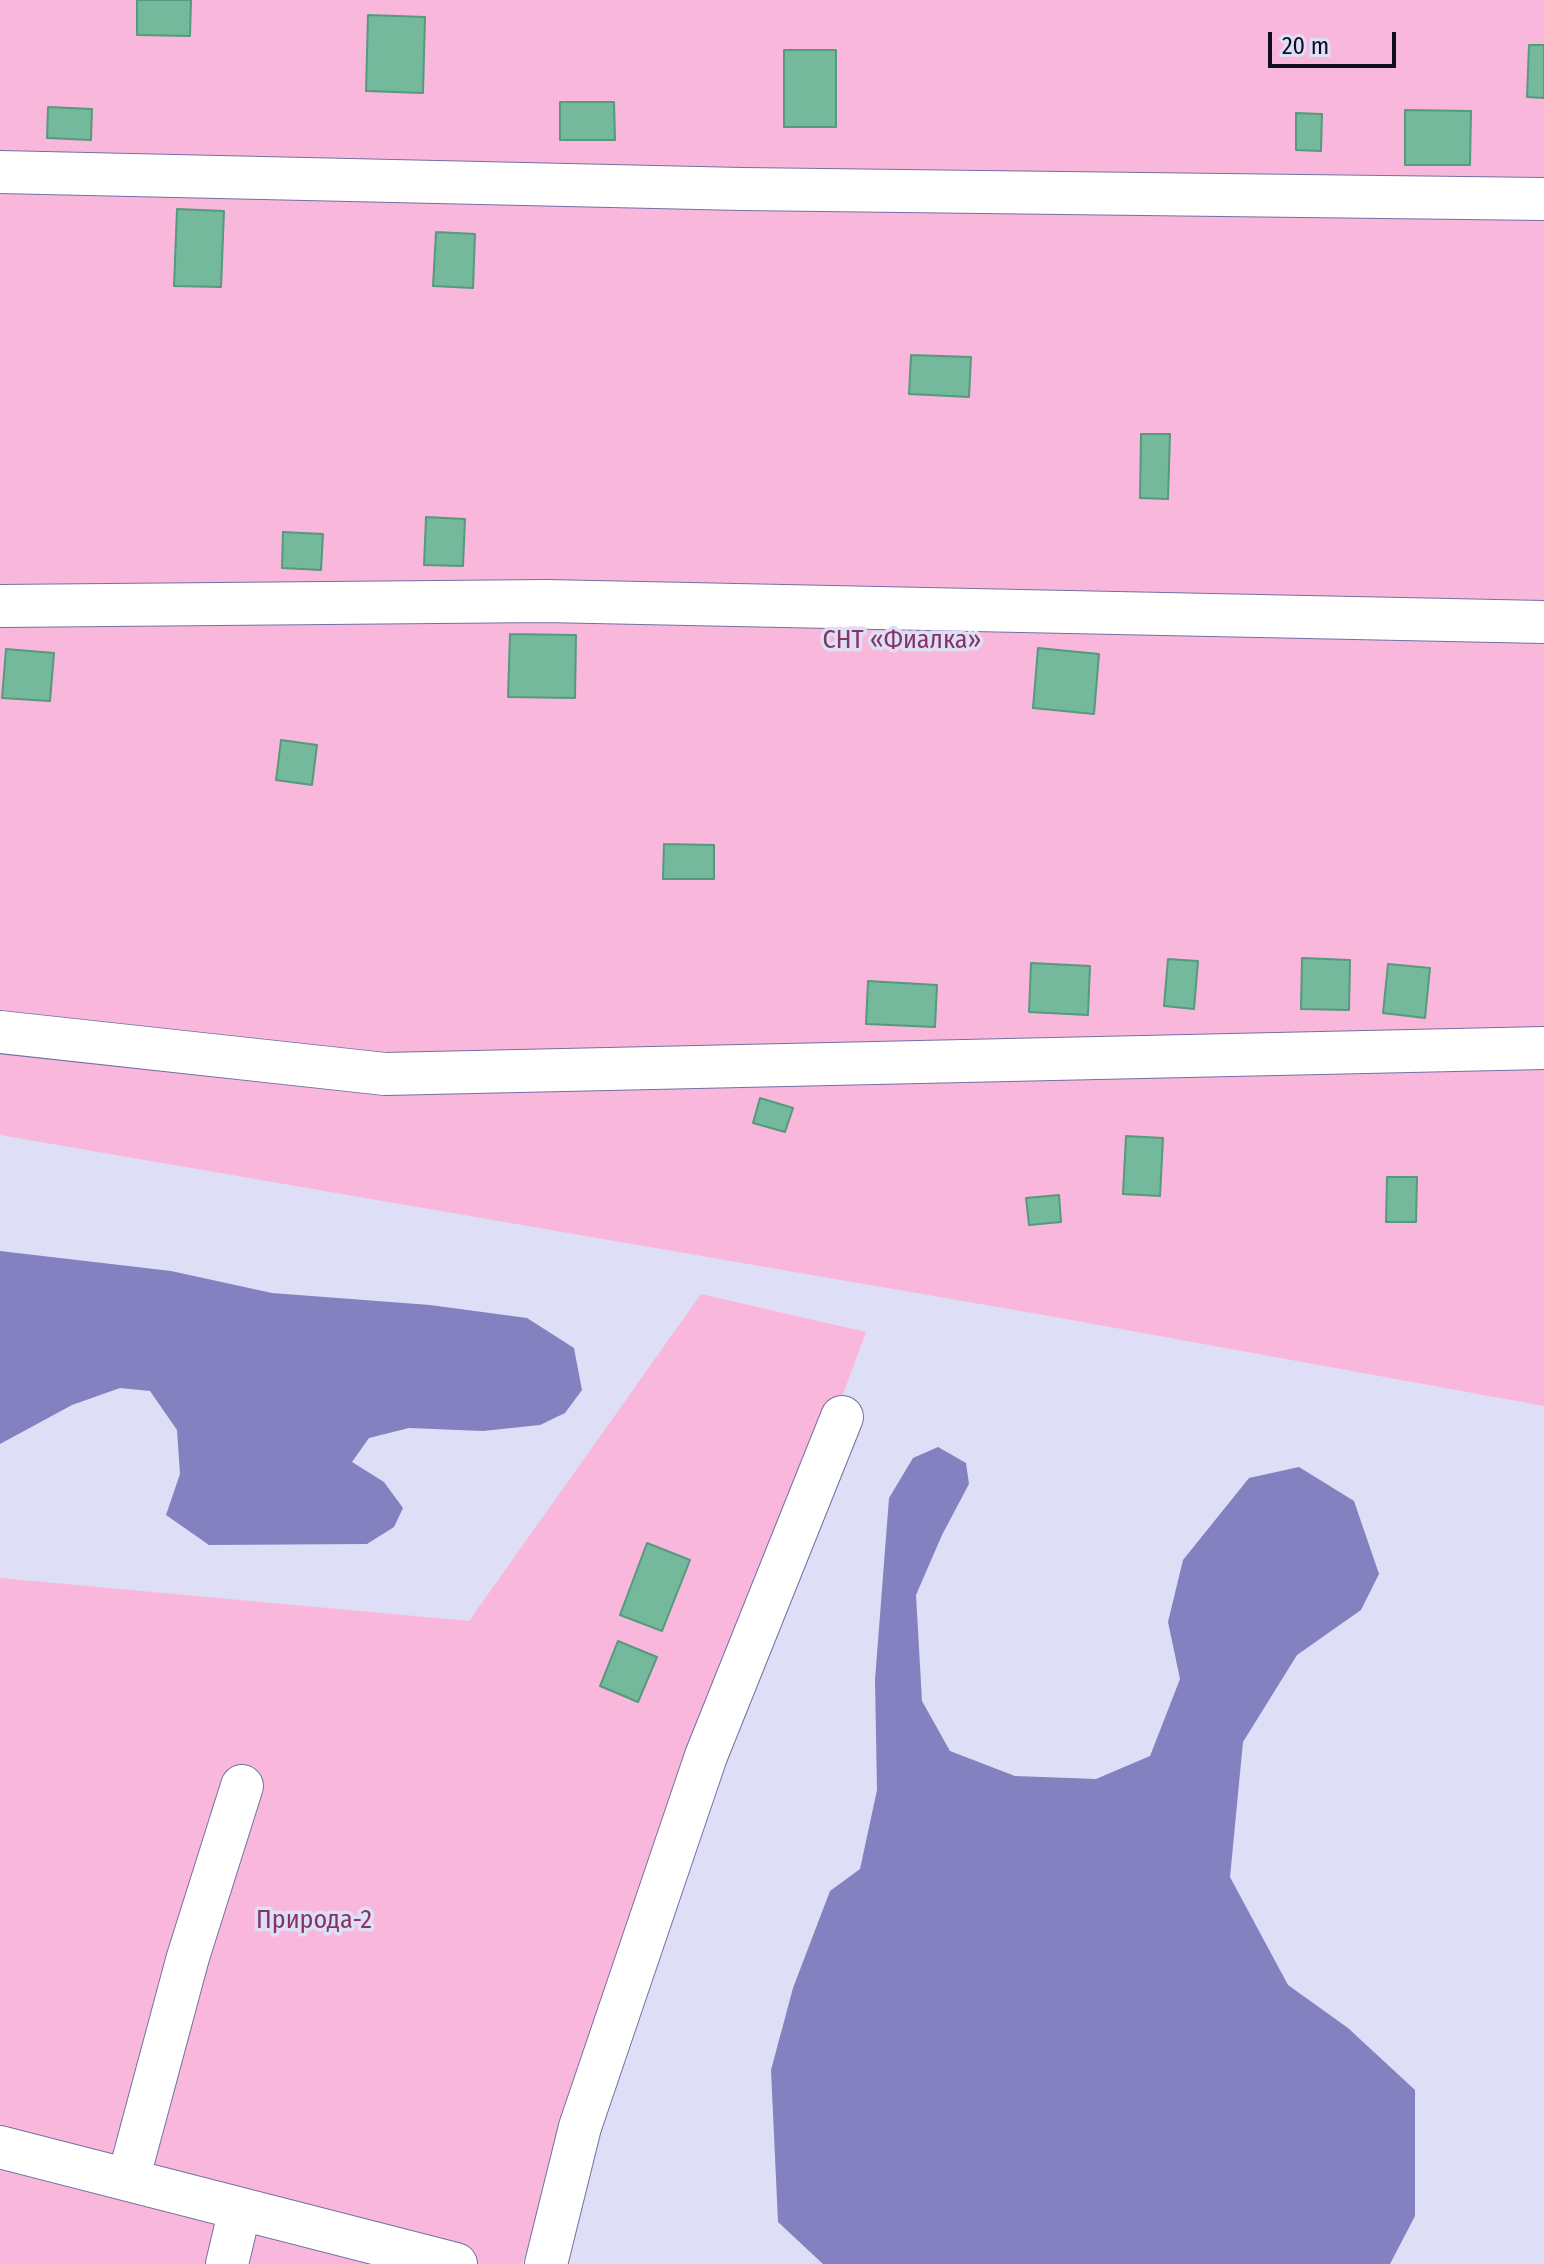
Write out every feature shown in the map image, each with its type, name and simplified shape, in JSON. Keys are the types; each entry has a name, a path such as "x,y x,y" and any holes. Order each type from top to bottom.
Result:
{"street":[{"path":"0,172 727,189 1544,199"},
{"path":"0,606 546,601 1544,622"},
{"path":"0,1032 385,1074 1544,1048"},
{"path":"546,2264 580,2127 706,1756 842,1417"},
{"path":"128,2180 188,1957 242,1786"},
{"path":"0,2147 456,2264"},
{"path":"227,2264 240,2209"}],"green space":[{"name":"СНТ «Фиалка»","path":"0,0 1544,0 1544,1406 1044,1315 0,1135"},
{"name":"Природа-2","path":"701,1294 866,1332 522,2264 0,2264 0,1578 469,1621"}],"shaded area":[{"path":"0,1251 171,1271 272,1293 430,1305 527,1318 574,1348 582,1390 565,1413 540,1425 483,1431 409,1428 369,1438 352,1462 384,1482 403,1508 394,1527 367,1544 209,1545 166,1515 180,1474 177,1430 150,1391 120,1388 72,1405 0,1444"},
{"path":"938,1447 966,1463 969,1484 916,1595 922,1701 950,1751 1015,1776 1096,1779 1150,1756 1180,1679 1168,1622 1183,1560 1249,1478 1299,1467 1354,1501 1379,1574 1361,1610 1297,1655 1243,1742 1230,1877 1288,1985 1348,2028 1415,2090 1415,2216 1390,2264 823,2264 778,2222 771,2070 793,1988 830,1891 860,1869 877,1790 875,1680 889,1498 913,1458"}],"building":[{"path":"137,0 191,0 190,36 137,35"},
{"path":"368,15 425,17 423,93 366,91"},
{"path":"1529,45 1544,45 1544,98 1527,97"},
{"path":"784,50 836,50 836,127 784,127"},
{"path":"560,102 614,102 615,140 560,140"},
{"path":"48,107 92,109 91,140 47,138"},
{"path":"1405,110 1471,111 1470,165 1405,165"},
{"path":"1296,113 1322,114 1321,151 1296,150"},
{"path":"177,209 224,211 221,287 174,286"},
{"path":"436,232 475,234 473,288 433,286"},
{"path":"911,355 971,357 969,397 909,394"},
{"path":"1141,434 1170,434 1168,499 1140,498"},
{"path":"426,517 465,519 463,566 424,565"},
{"path":"283,532 323,534 321,570 282,568"},
{"path":"510,634 576,635 575,698 508,697"},
{"path":"1038,648 1099,654 1094,714 1033,708"},
{"path":"6,649 54,653 50,701 2,698"},
{"path":"281,740 317,745 312,785 276,780"},
{"path":"664,844 714,845 714,879 663,879"},
{"path":"1302,958 1350,960 1349,1010 1301,1009"},
{"path":"1168,959 1198,961 1194,1009 1164,1006"},
{"path":"1031,963 1090,966 1088,1015 1029,1012"},
{"path":"1388,964 1430,968 1425,1018 1383,1013"},
{"path":"868,981 937,985 935,1027 866,1024"},
{"path":"760,1098 793,1108 785,1132 753,1123"},
{"path":"1126,1136 1163,1138 1160,1196 1123,1194"},
{"path":"1387,1177 1417,1177 1416,1222 1386,1222"},
{"path":"1059,1195 1061,1222 1029,1225 1026,1198"},
{"path":"647,1543 690,1560 662,1631 620,1615"},
{"path":"618,1641 657,1657 638,1702 600,1686"}]}
